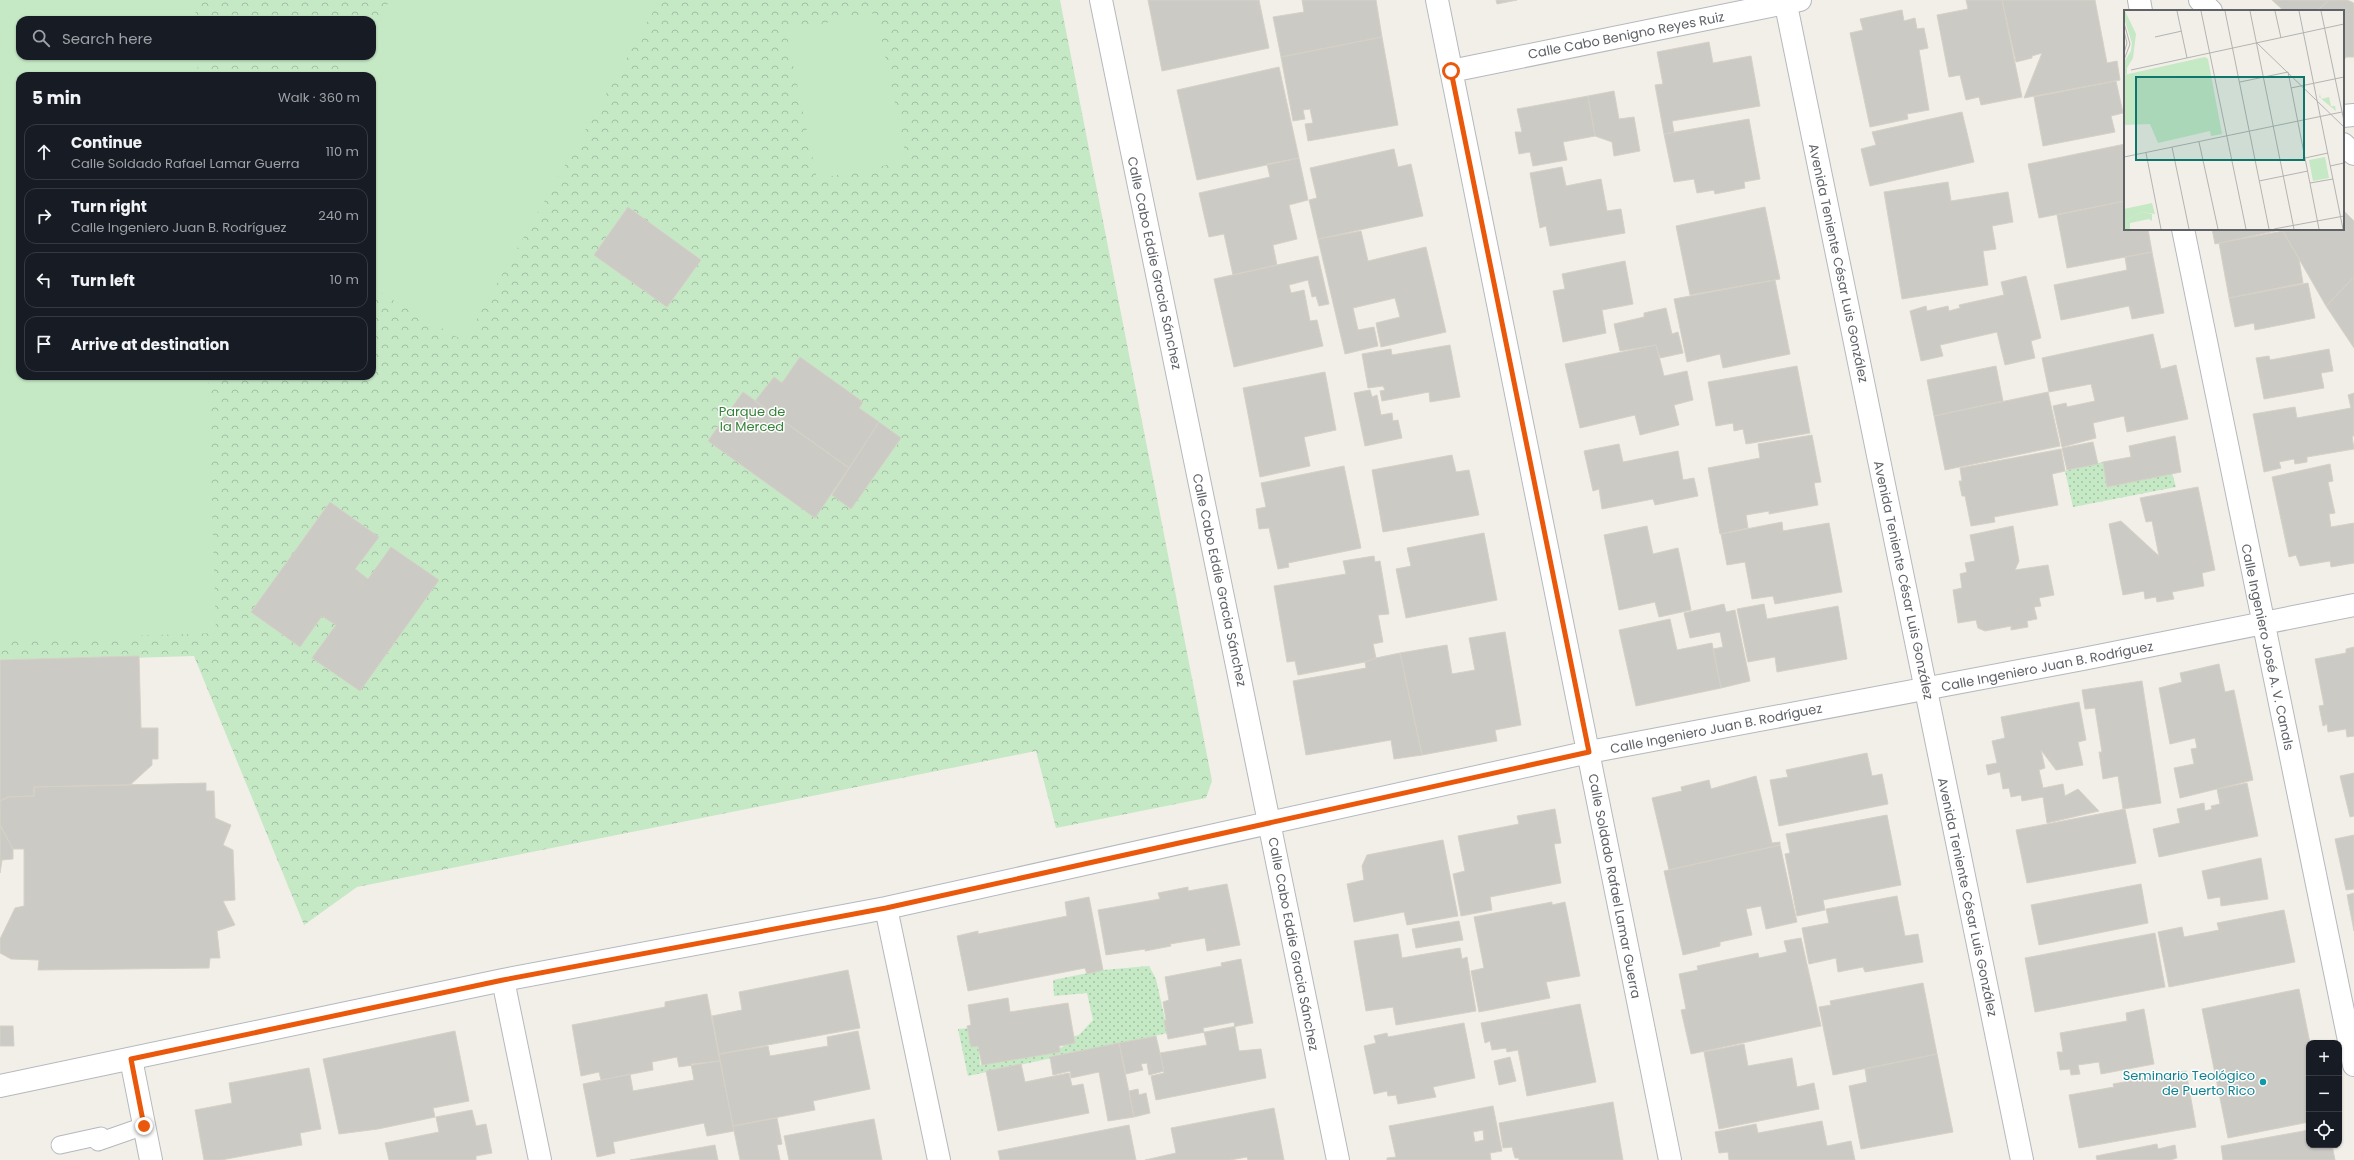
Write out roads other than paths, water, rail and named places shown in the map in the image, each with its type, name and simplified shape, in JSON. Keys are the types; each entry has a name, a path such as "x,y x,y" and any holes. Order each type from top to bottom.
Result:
{"street":[{"name":"Calle Cabo Eddie Gracia Sánchez","path":"1101,0 1338,1160"},
{"name":"Calle Soldado Rafael Lamar Guerra","path":"1437,0 1670,1160"},
{"path":"2139,0 2141,10"},
{"path":"2200,0 2210,10"},
{"name":"Calle Cabo Benigno Reyes Ruiz","path":"1451,71 1790,1"},
{"name":"Avenida Teniente César Luis González","path":"1790,1 1926,689 2022,1160"},
{"path":"2344,116 2354,114"},
{"path":"2344,145 2354,154"},
{"name":"Calle Ingeniero José A. V. Canals","path":"2183,230 2354,1065"},
{"name":"Calle Ingeniero Juan B. Rodríguez","path":"0,1086 503,980 886,908 1589,752 1926,689 2264,624 2354,605"},
{"path":"886,908 939,1160"},
{"path":"503,980 540,1160"},
{"path":"131,1059 151,1160"}],"lane":[{"path":"60,1145 101,1136 98,1142 144,1126"}],"place":[{"name":"Seminario Teológico de Puerto Rico","path":"2263,1082"}],"park label":[{"name":"Parque de la Merced","path":"752,418"}]}
